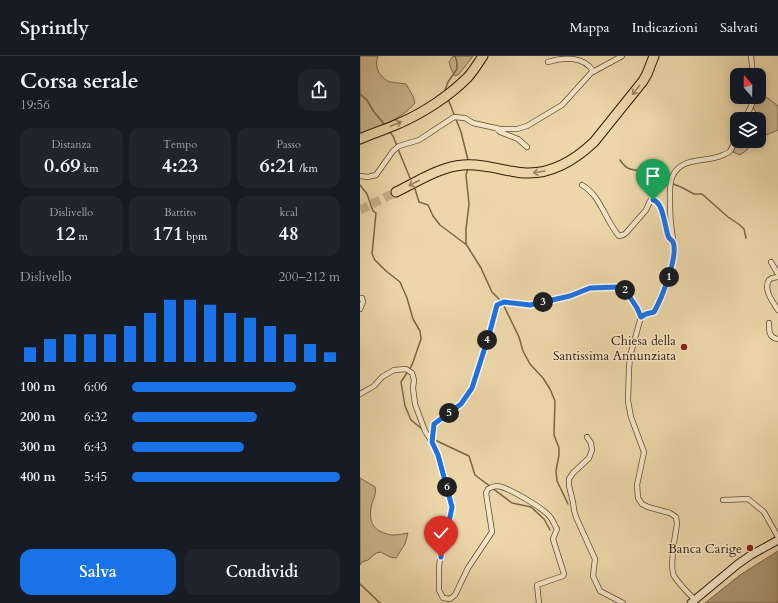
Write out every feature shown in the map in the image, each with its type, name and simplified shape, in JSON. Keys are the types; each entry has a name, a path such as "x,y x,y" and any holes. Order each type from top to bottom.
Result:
{"highway":[{"path":"360,139 422,112 467,78 484,56"},
{"path":"396,192 426,177 454,166 469,164 527,173 552,169 568,162 587,149 594,142 643,81 654,56"}],"main road":[{"path":"693,602 738,564 778,538"}],"street":[{"path":"360,176 368,177 376,175 393,151 399,146 419,140 454,117 465,118 473,123 500,129 517,129 527,126 562,105 593,71 622,56"},
{"path":"751,56 752,68"},
{"path":"548,62 566,58 582,61 588,64 593,71"},
{"path":"496,128 500,132 518,139 527,147"},
{"path":"641,317 654,312 666,286 674,260 670,182 674,173 678,168 695,160 720,157 730,152 732,148"},
{"path":"582,185 587,188 599,201 614,230 619,236 626,233 646,210 650,201 655,200 663,213 669,237 674,243"},
{"path":"771,262 777,271"},
{"path":"778,277 769,280 767,286 768,292 778,310"},
{"path":"432,442 434,424 461,404 472,388 497,305 504,302 530,305 570,296 590,288 619,287 626,291 641,317 630,356 628,401 631,417 644,452 637,484 638,498 642,504 670,513 676,517 677,524 672,568 674,575 693,602"},
{"path":"360,298 362,298 363,302 360,309"},
{"path":"769,323 771,336 778,339"},
{"path":"360,394 374,386 382,377 394,370 406,369 412,373 414,380 412,388 415,404 425,431 438,455 452,507 443,535 439,567 439,590 442,598 450,599 455,595 468,568 492,532 486,493 488,488 496,486 504,488 522,497 540,509 551,517 556,529 553,540 564,574 537,585 539,603"},
{"path":"588,437 592,450 589,458 573,473 569,479 574,510 595,559 593,576 600,591 623,603"},
{"path":"723,500 748,499 764,512 778,538"}],"shaded area":[{"path":"360,56 378,56 377,68 380,74 390,82 406,84 415,103 397,118 360,134"},
{"path":"453,56 473,56 459,74 455,76 449,62"},
{"path":"766,97 778,106 778,130 766,135 766,112 756,112 753,108 754,104 766,104"},
{"path":"734,148 748,148 740,155 733,152"},
{"path":"360,478 375,487 370,512 372,524 380,531 390,535 408,533 405,544 396,558 390,557 381,552 376,553 360,565"},
{"path":"778,551 778,603 705,603 740,575"}],"waterway":[{"path":"445,92 448,82 457,69 455,56"},
{"path":"360,94 367,100 374,112 385,125"},
{"path":"448,99 461,132 468,160"},
{"path":"389,131 397,146"},
{"path":"398,149 410,178"},
{"path":"620,160 629,168 654,172 659,174 665,181 694,194 702,194 728,217 740,225 744,229 746,238"},
{"path":"468,168 466,175 469,204 466,244 481,268 492,292 501,301"},
{"path":"360,185 367,194 373,211 376,213 372,254 375,260 400,282 407,298 413,319 420,331 421,339 412,365 401,382 405,406 411,420 422,429"},
{"path":"415,189 419,202 428,205 433,216 440,225 466,244"},
{"path":"503,304 519,337 523,351 530,364 543,378 555,401 554,435 559,448 556,471 557,481 568,504"},
{"path":"434,439 469,456 475,475 512,503 531,507 544,519 550,530"},
{"path":"360,584 380,603"}],"tunnel":[{"path":"360,210 396,192"}],"place":[{"name":"Chiesa della Santissima Annunziata","path":"684,347"},
{"name":"Banca Carige","path":"750,548"}],"route":[{"path":"441,557 443,535 452,507 438,455 432,442 434,424 461,404 472,388 497,305 504,302 530,305 570,296 590,288 619,287 626,291 641,317 654,312 666,286 674,260 674,243 669,237 663,213 657,202 653,200"}]}
